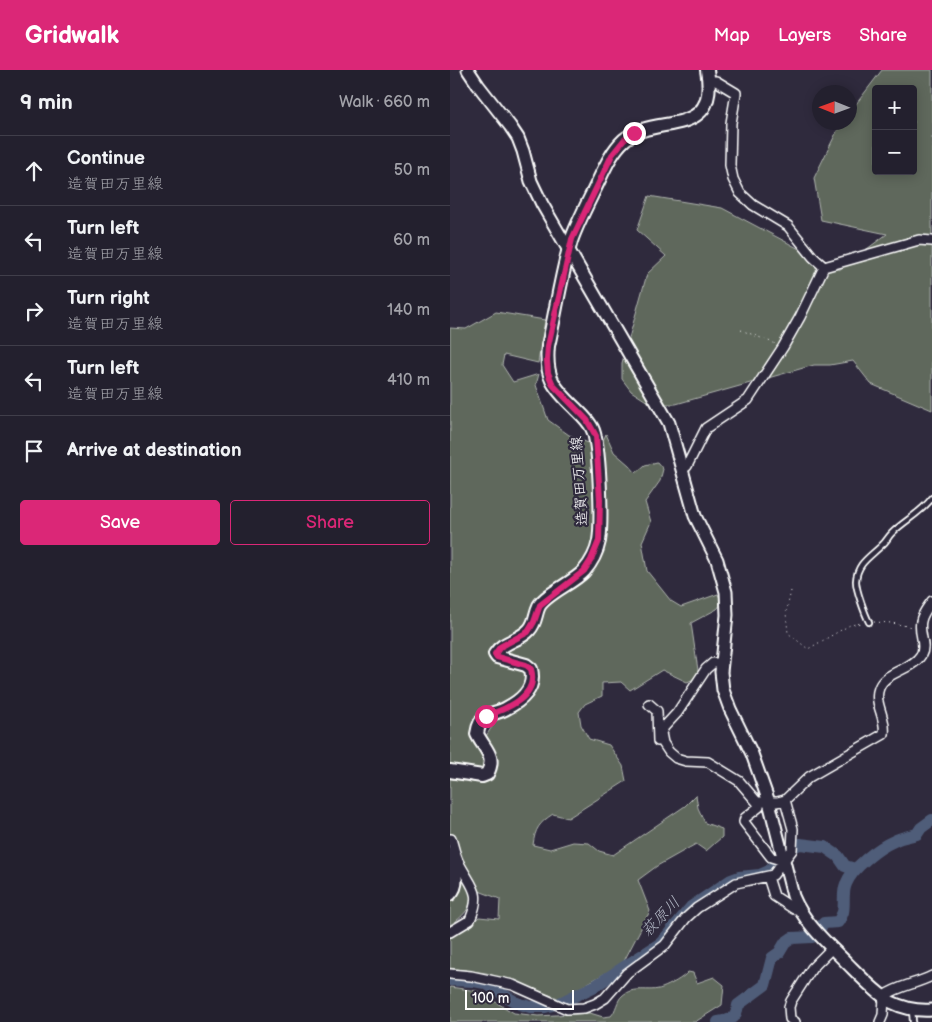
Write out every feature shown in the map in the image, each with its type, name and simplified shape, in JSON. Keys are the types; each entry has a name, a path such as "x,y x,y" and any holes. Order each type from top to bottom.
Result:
{"main road":[{"name":"造賀田万里線","path":"450,771 482,776 487,774 492,763 490,754 477,734 478,726 486,716 506,709 525,696 532,684 531,669 526,665 497,657 495,654 500,647 528,632 540,605 584,571 599,541 600,500 596,436 587,420 553,385 548,373 548,346 572,239 612,155 624,140 643,129 676,124 687,121 695,116 703,107 708,94 708,76"},
{"path":"450,852 456,882 454,891 450,894"}],"street":[{"path":"468,70 518,138 524,151 531,181 542,204 568,252 669,423 695,516 717,560 726,592 727,615 721,672 723,690 752,754 764,802 778,841 779,859 798,909 814,930 872,987 903,1007 932,1010"},
{"path":"708,76 736,93 731,123 730,166 733,179 740,193 753,205 788,226 813,258 824,267"},
{"path":"682,470 687,466 706,428 748,400 783,347 824,267 919,240 932,240"},
{"path":"722,663 713,663 706,669 677,713 664,727 661,733 663,742 669,752 676,758 686,761 708,762 739,781 754,799 764,802 785,800 809,777 884,734 884,723 877,693 879,686 890,676 913,664 922,654 924,647 920,628 921,621 932,601"},
{"path":"649,704 656,710 658,743 667,754 669,752"},
{"path":"450,974 471,976 513,985 568,1009 584,1008 595,1004 605,998 627,973 665,945 686,918 697,908 736,883 773,875 779,859 792,850 794,837 785,800"},
{"path":"764,802 745,818 744,822 779,859"},
{"path":"450,839 458,863 475,891 476,898 470,920 450,932"},
{"path":"768,877 774,896 794,909 798,909"},
{"path":"795,1022 790,1019 789,1007 791,1001 812,968 832,948"},
{"path":"880,1022 883,1015 884,996 893,989 920,982 932,976"}],"lane":[{"path":"869,622 856,588 860,566 892,533 924,508 932,498"},
{"path":"912,1009 913,1022"}],"path":[{"path":"742,330 783,347"},
{"path":"791,591 786,613 788,633 808,649 850,625 869,622 892,623 920,628"}],"green space":[{"path":"882,70 932,70 932,410 871,384 853,361 830,365 814,365 676,404 651,404 631,391 622,379 622,363 647,274 666,256 637,230 649,196 722,208 839,270 887,234 821,220 814,178 838,130 857,130 857,103"},
{"path":"496,312 545,320 538,363 504,355 502,365 513,382 539,374 536,385 548,420 569,435 593,445 596,540 588,559 532,621 492,653 529,671 523,694 479,719 487,755 485,772 450,768 450,328 466,329"},
{"path":"606,434 614,452 636,473 645,465 657,462 663,469 660,481 645,502 651,522 642,542 647,571 671,601 681,607 718,594 722,603 717,609 691,623 699,677 687,682 662,670 630,690 621,682 602,683 602,696 585,704 579,712 581,725 589,739 609,745 623,766 626,781 568,818 553,814 548,817 538,827 533,845 550,849 573,842 589,843 599,851 613,855 685,806 696,795 698,808 705,823 722,829 722,837 706,851 696,844 657,866 638,880 650,911 623,963 569,994 558,998 486,973 450,968 450,936 469,926 479,917 499,919 500,899 479,891 462,858 454,837 450,834 450,779 474,782 483,781 495,758 486,736 500,714 528,698 534,667 505,654 507,648 544,606 598,557 600,447"},
{"path":"458,875 465,878 471,898 465,912 450,925 450,901 453,901 457,894"},
{"path":"688,972 693,973 697,983 714,977 724,985 722,1005 695,1022 450,1022 450,987 477,991 514,1013 538,1016 590,1013 603,1017 611,1016 620,998 626,993 636,990 662,988 683,977"}],"waterway":[{"name":"萩原川","path":"718,1022 732,1018 736,1014 738,1005 765,985 772,958 779,953 785,943 792,938 812,937 824,923 838,922 843,912 846,884 860,865 873,853 888,844 900,838 917,834 921,828 932,820"},
{"name":"萩原川","path":"450,980 485,983 517,1003 530,1007 545,1007 560,1003 595,986 661,943 691,907 731,880 739,877 760,875 769,871 773,867 777,856 786,850 800,844 825,847 838,856 845,866 855,869"}],"route":[{"path":"486,716 506,709 525,696 532,684 533,674 531,669 526,665 497,657 495,654 500,647 528,632 532,627 540,605 584,571 599,541 600,500 596,436 587,420 553,385 548,373 548,346 572,239 612,155 624,140 634,133"}]}
